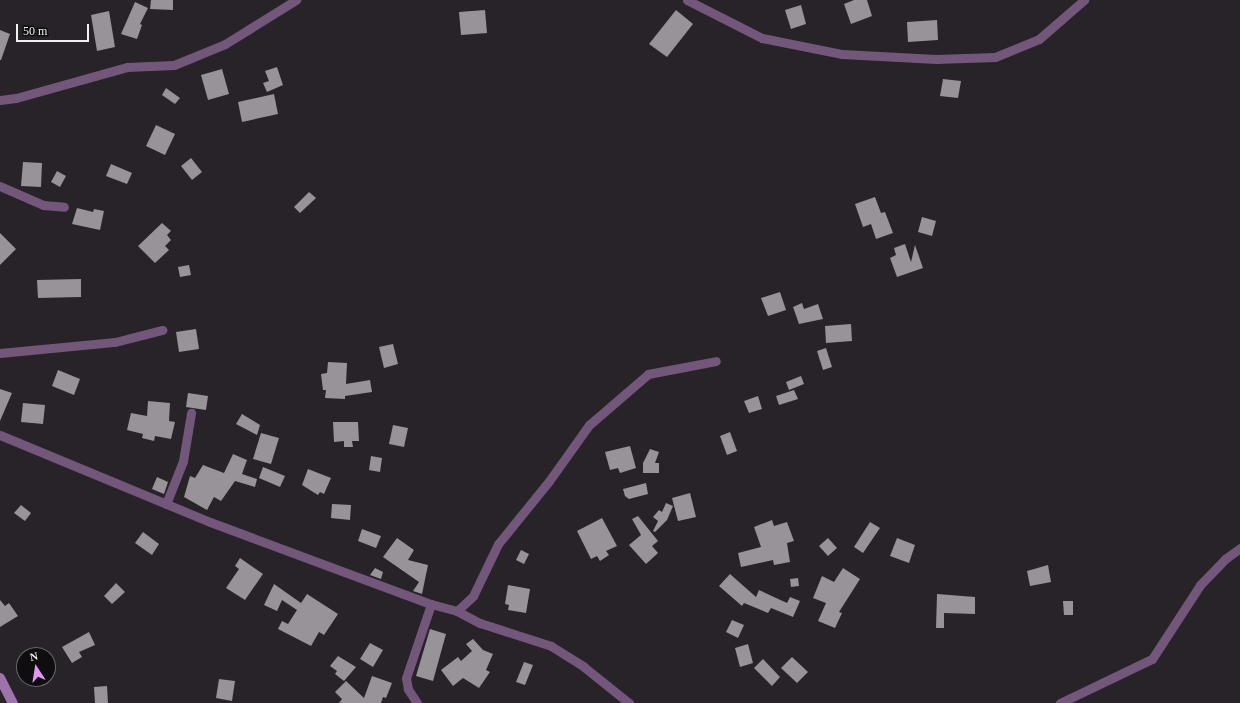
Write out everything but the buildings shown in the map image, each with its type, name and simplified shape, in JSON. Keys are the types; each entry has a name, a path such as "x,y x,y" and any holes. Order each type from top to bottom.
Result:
{"street":[{"path":"0,100 16,98 127,67 174,65 225,44 281,7 296,0"},
{"path":"687,0 762,38 842,54 936,59 995,57 1039,40 1084,0"},
{"path":"0,186 44,205 64,207"},
{"path":"0,353 115,342 162,330"},
{"path":"457,612 473,596 498,544 549,481 589,425 648,374 716,361"},
{"path":"166,504 183,460 191,413"},
{"path":"0,436 166,504 430,604 457,612 480,623 565,653 629,703"},
{"path":"1060,703 1152,659 1200,584 1225,559 1240,548"},
{"path":"417,703 408,689 406,678 430,604"},
{"path":"0,678 13,703"}]}
